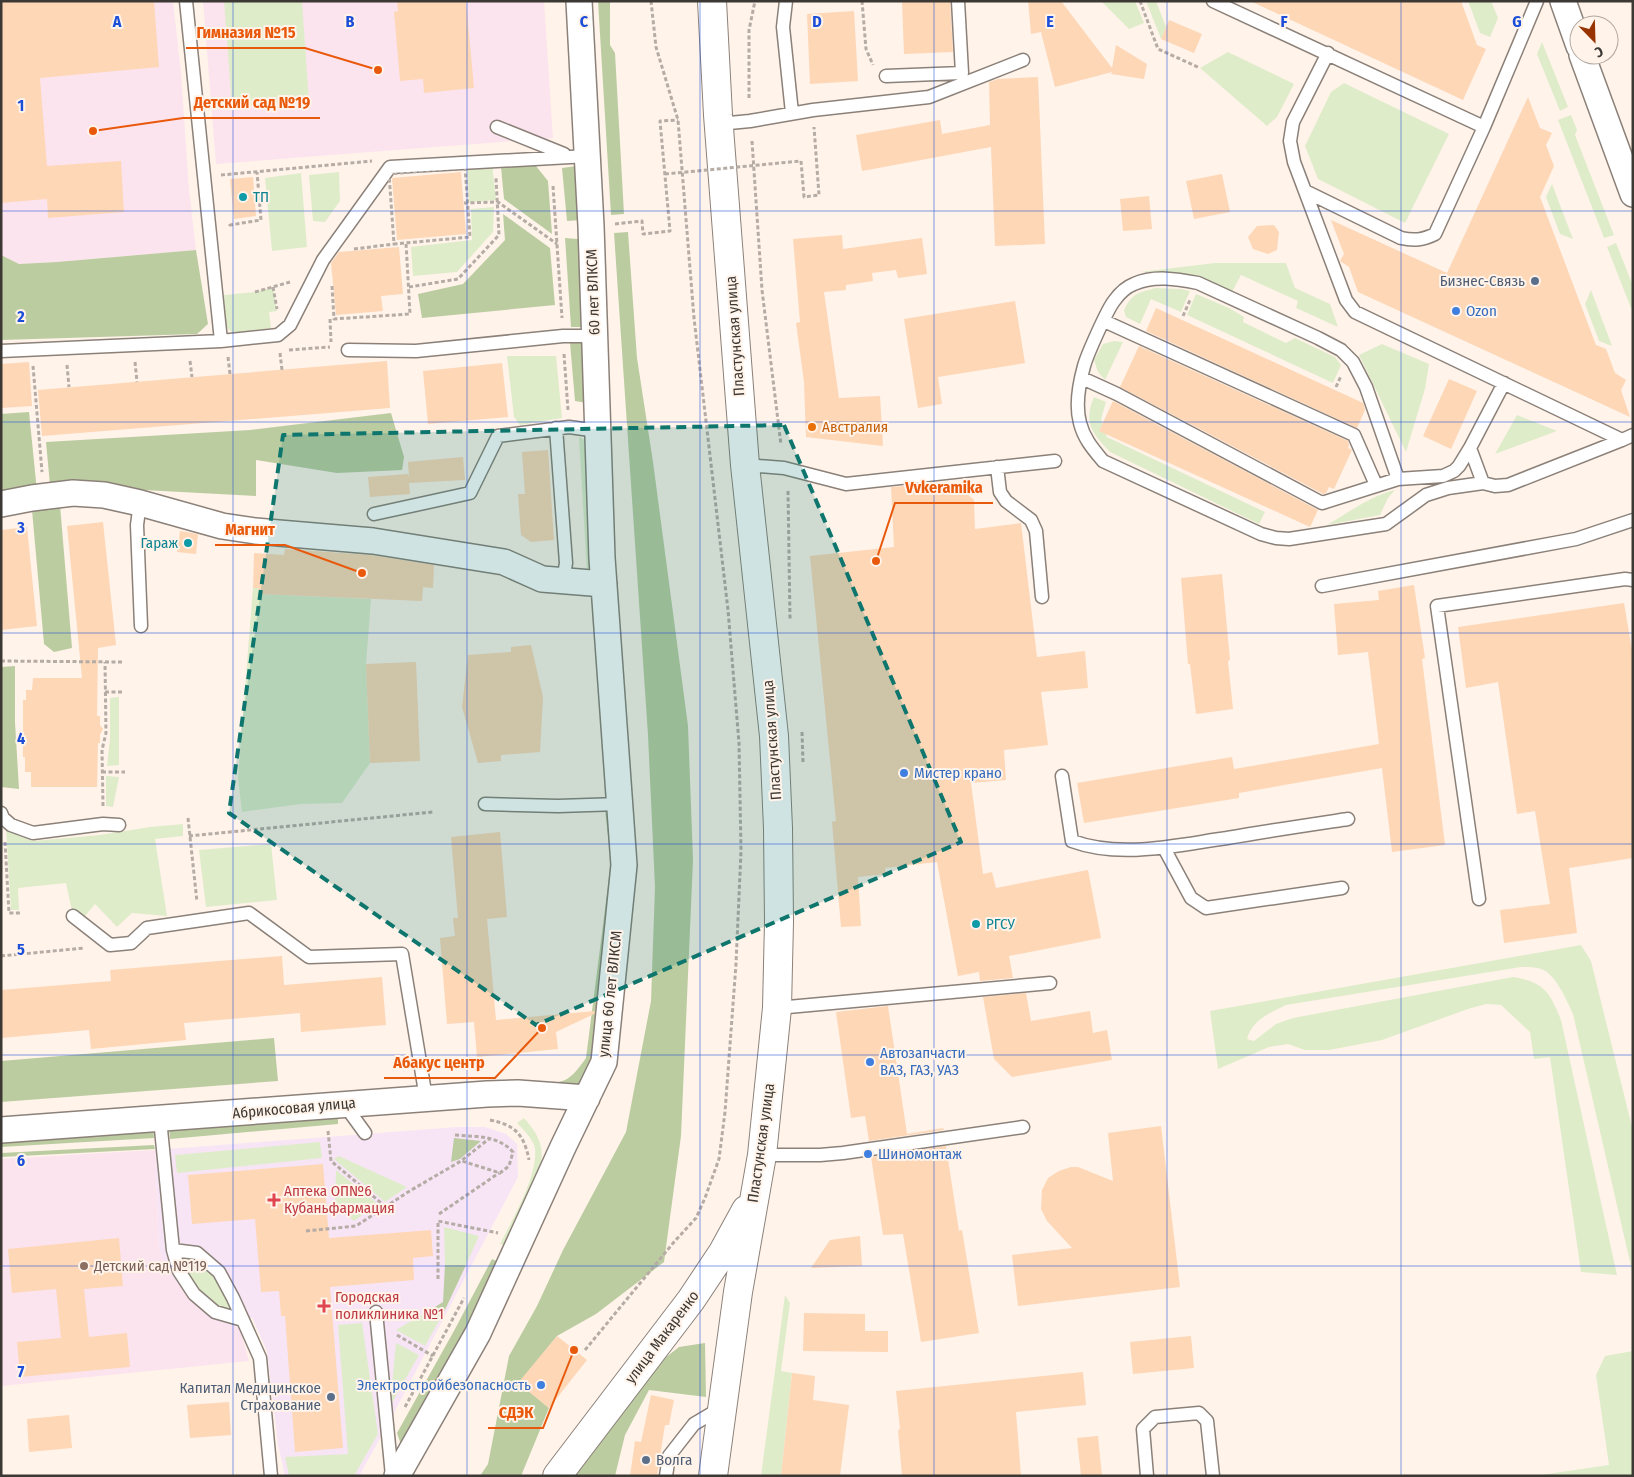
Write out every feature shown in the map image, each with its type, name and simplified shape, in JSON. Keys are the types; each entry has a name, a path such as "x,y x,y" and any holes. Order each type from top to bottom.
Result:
{"main road":[{"name":"Пластунская улица","path":"712,1 719,124 745,465 774,736 779,903 777,1008 762,1154 738,1292 712,1476"},
{"name":"улица Макаренко","path":"557,1476 691,1300 723,1252 756,1192"}],"street":[{"name":"60 лет ВЛКСМ","path":"579,1 579,156 595,336 604,584"},
{"path":"1563,1 1569,18"},
{"path":"1586,65 1633,194"},
{"path":"1,504 73,493 104,495 222,526 373,542 504,562 542,580 604,584"},
{"name":"улица 60 лет ВЛКСМ","path":"397,1476 478,1334 604,1062 624,865 604,584"},
{"name":"Абрикосовая улица","path":"1,1130 426,1098 518,1093 587,1098"}],"lane":[{"path":"186,1 221,341"},
{"path":"786,1 783,27 792,114"},
{"path":"886,76 962,73 958,1"},
{"path":"1212,1 1328,53 1484,127"},
{"path":"1305,191 1401,238 1411,240 1426,239 1435,234 1484,127 1537,1"},
{"path":"1328,53 1293,122 1290,141 1294,162 1346,300 1355,312 1504,383 1627,437"},
{"path":"719,124 750,121 813,110 929,97 1023,60"},
{"path":"496,128 579,156"},
{"path":"1,352 221,341 278,335 290,325 325,257 390,167 579,156"},
{"path":"1398,479 1366,387 1353,362 1342,350 1198,283 1178,279 1156,279 1135,284 1122,291 1112,302 1084,365 1078,403 1079,422 1085,440 1104,461 1261,534 1276,538 1289,539 1386,524 1426,495 1448,488 1483,483 1495,486 1508,485 1627,437"},
{"path":"1104,321 1354,434 1376,485"},
{"path":"348,350 416,351 563,336 595,336"},
{"path":"1082,378 1117,394 1322,503 1398,479 1443,476 1454,471 1460,466 1504,383"},
{"path":"374,514 470,493 498,436 562,428 598,431"},
{"path":"562,428 566,563 563,581"},
{"path":"1470,448 1483,483"},
{"path":"745,465 784,468 846,484 1055,461"},
{"path":"997,467 1000,492 1006,501 1030,520 1036,531 1042,597"},
{"path":"140,503 137,525 141,626"},
{"path":"1322,586 1576,539 1633,520"},
{"path":"1479,899 1436,606 1625,579 1633,580"},
{"path":"1062,776 1072,841 1089,847 1114,850 1164,848 1348,819"},
{"path":"484,804 558,806 620,804"},
{"path":"2,816 11,825 33,833 103,824 119,825"},
{"path":"1164,848 1191,898 1206,908 1342,888"},
{"path":"73,916 110,945 131,943 148,928 249,913 309,957 402,954 426,1098"},
{"path":"777,1008 1050,983"},
{"path":"344,1104 363,1131"},
{"path":"160,1119 173,1250 178,1271 194,1294 215,1312 243,1320"},
{"path":"762,1154 820,1155 843,1153 1022,1127"},
{"path":"173,1250 197,1253 219,1272 260,1358 271,1476"},
{"path":"376,1312 392,1476"},
{"path":"666,1476 669,1456 694,1424 721,1408"},
{"path":"1147,1476 1143,1429 1155,1417 1199,1413 1208,1422 1213,1476"}],"path":[{"path":"585,1350 696,1218 705,1198 719,1159 724,1121 736,964 741,851 739,743 728,610 694,318 678,120 656,47 651,1"},
{"path":"749,98 749,30 755,1"},
{"path":"862,1 866,49 874,69 886,76"},
{"path":"1140,1 1158,48 1200,68"},
{"path":"664,174 801,161 804,197 819,195 813,110"},
{"path":"613,224 642,221 644,234 670,232 660,121 678,120"},
{"path":"752,141 762,290 781,445"},
{"path":"204,177 380,160"},
{"path":"408,287 458,279 500,235 495,160"},
{"path":"348,250 470,237 465,203 465,167 389,174 394,244"},
{"path":"229,217 230,225 261,220 257,172"},
{"path":"224,175 225,183"},
{"path":"553,186 563,336 562,428"},
{"path":"465,203 498,202 557,244"},
{"path":"556,230 564,229"},
{"path":"332,281 334,320 410,314 406,243"},
{"path":"255,292 316,274"},
{"path":"273,287 277,311"},
{"path":"1183,316 1190,299"},
{"path":"32,350 44,497"},
{"path":"280,351 282,370"},
{"path":"228,354 230,374"},
{"path":"190,357 192,377"},
{"path":"135,361 137,382"},
{"path":"67,366 69,387"},
{"path":"1,661 123,662"},
{"path":"103,824 102,750 106,733 105,662"},
{"path":"105,692 124,692"},
{"path":"102,772 125,772"},
{"path":"189,836 433,812"},
{"path":"2,816 9,913 20,913"},
{"path":"188,818 199,920"},
{"path":"1,956 110,945"},
{"path":"486,1119 507,1124 519,1134 526,1146 529,1159 528,1168"},
{"path":"363,1131 328,1131 331,1161 386,1206"},
{"path":"439,1214 509,1166 513,1152 505,1144 490,1138 455,1135"},
{"path":"306,1231 356,1226 461,1160 490,1138"},
{"path":"461,1160 500,1173"},
{"path":"438,1279 438,1221 499,1233 495,1241"},
{"path":"388,1438 465,1298"},
{"path":"393,1333 433,1356"}],"highlighted area":[{"path":"784,425 961,842 536,1025 229,813 283,435"}],"shaded area":[{"path":"1,1 173,1 196,250 19,264 1,255"},
{"path":"203,1 544,1 553,138 216,164"},
{"name":"Городская поликлиника №1","path":"457,1127 485,1127 506,1134 517,1144 518,1177 359,1476 285,1476 278,1444 267,1351 252,1317 240,1328 208,1318 175,1281 159,1251 155,1150"},
{"name":"Детский сад №119","path":"155,1150 159,1251 208,1317 240,1328 249,1361 1,1386 1,1159"}],"green space":[{"path":"224,1 302,1 309,101 232,107"},
{"path":"598,1 610,1 610,45 615,53 624,214 611,215"},
{"path":"1101,1 1135,1 1144,23 1129,29"},
{"path":"1146,1 1156,1 1166,27 1161,39"},
{"path":"1468,1 1491,1 1498,18 1490,37 1480,33"},
{"path":"1542,42 1568,107 1560,111 1537,54"},
{"path":"1228,52 1294,84 1277,117 1267,126 1200,68"},
{"path":"1344,83 1449,134 1405,223 1318,179 1305,146 1331,92"},
{"path":"1571,115 1577,130 1575,135 1614,235 1604,238 1558,120"},
{"path":"492,164 496,200 469,202 467,167"},
{"path":"536,166 548,181 552,234 504,199 501,167"},
{"path":"577,166 582,220 567,221 562,168"},
{"path":"339,172 340,201 325,222 313,221 309,175"},
{"path":"301,173 307,247 272,251 265,178"},
{"path":"1552,184 1573,239 1560,234 1546,197"},
{"path":"494,207 493,232 457,272 413,276 411,247 472,240 471,209"},
{"path":"503,214 550,248 555,305 422,318 418,294 463,284 505,240"},
{"path":"628,232 637,358 653,462 688,726 693,860 681,1136 664,1262 596,1314 557,1336 519,1383 549,1408 521,1476 480,1476 488,1464 509,1356 537,1306 563,1250 626,1132 651,1001 655,887 648,735 614,233"},
{"path":"565,238 578,239 583,327 571,327"},
{"path":"1616,243 1633,286 1633,309 1607,247"},
{"path":"196,250 208,324 197,334 1,340 1,255 19,264"},
{"path":"1215,263 1286,263 1295,288 1330,304 1338,327 1296,308 1298,301 1241,275 1232,292 1201,276 1140,272"},
{"path":"273,287 277,311 269,312 271,328 233,333 226,327 224,295 255,292"},
{"path":"1156,288 1190,291 1181,312 1151,299 1140,324 1126,317 1124,310 1133,296"},
{"path":"1591,290 1612,346 1599,341 1585,304"},
{"path":"1196,294 1229,308 1244,317 1243,322 1286,343 1295,338 1335,357 1341,365 1333,383 1187,315"},
{"path":"1114,341 1123,342 1105,380 1098,372 1094,360 1103,344"},
{"path":"582,342 587,403 575,401 570,343"},
{"path":"1382,344 1429,364 1425,389 1406,452 1359,355"},
{"path":"507,356 556,356 562,418 520,425 514,417"},
{"path":"1094,397 1106,402 1101,419 1107,437 1265,512 1259,524 1110,452 1098,439 1089,421"},
{"path":"29,412 37,491 1,497 1,414"},
{"path":"391,413 404,457 402,470 337,473 256,460 256,496 50,485 46,442 250,430"},
{"path":"1517,415 1557,431 1495,454"},
{"path":"579,437 590,443 596,572 587,572"},
{"path":"1395,490 1388,498 1380,515 1327,525 1368,501"},
{"path":"60,505 72,648 54,652 44,644 32,510"},
{"path":"253,587 259,588 259,594 371,599 366,664 370,763 342,803 301,804 242,812 238,778"},
{"path":"15,666 15,722 19,789 1,787 1,667"},
{"path":"119,697 119,765 107,766 110,739 110,698"},
{"path":"106,776 119,777 113,807 106,806"},
{"path":"605,810 614,811 618,866 594,1069 575,1092 533,1084 558,1082 569,1078 586,1058 611,862"},
{"path":"183,824 183,836 155,839 167,916 132,913 117,927 95,904 80,922 73,916 66,883 18,888 19,910 11,910 6,828 19,836 33,841 100,835"},
{"path":"271,844 277,900 206,907 199,850"},
{"path":"1581,945 1591,961 1633,1131 1633,1275 1573,1014 1556,982 1541,969 1521,967 1286,1005 1257,1022 1249,1032 1247,1039 1254,1041 1276,1024 1293,1018 1513,977 1539,985 1549,995 1561,1020 1617,1275 1581,1272 1550,1057 1534,1059 1530,1032 1501,1005 1486,1004 1382,1040 1329,1050 1305,1050 1288,1044 1269,1047 1218,1069 1210,1011"},
{"path":"274,1038 278,1081 1,1102 1,1061"},
{"path":"338,1114 338,1124 170,1139 169,1125"},
{"path":"524,1118 538,1139 542,1159 537,1184 511,1247 500,1244 523,1197 535,1159 535,1148 532,1141 517,1123"},
{"path":"153,1125 154,1138 1,1147 1,1135"},
{"path":"454,1138 481,1141 460,1159 451,1162"},
{"path":"320,1142 322,1158 177,1173 175,1155"},
{"path":"154,1145 155,1149 1,1157 1,1153"},
{"path":"339,1156 407,1187 385,1202 334,1159"},
{"path":"336,1170 378,1204 354,1221 335,1206"},
{"path":"444,1227 479,1236 466,1265 445,1265"},
{"path":"180,1258 194,1259 215,1276 234,1310 217,1308 195,1287 183,1270"},
{"path":"492,1259 501,1263 402,1448 397,1433"},
{"path":"445,1265 466,1265 444,1312 435,1307 443,1302"},
{"path":"785,1295 790,1303 781,1371 792,1373 781,1476 761,1476"},
{"path":"435,1307 444,1312 425,1346 396,1330"},
{"path":"362,1323 378,1434 354,1476 289,1476 285,1457 348,1454 338,1325"},
{"path":"396,1343 419,1355 390,1406"},
{"path":"705,1343 706,1397 649,1390 625,1435 615,1476 571,1476 651,1369 679,1347"},
{"path":"1633,1351 1633,1476 1534,1476 1609,1465 1596,1375 1605,1356"}],"building":[{"path":"1,1 154,1 159,67 40,78 47,166 121,161 124,212 48,218 47,199 1,203"},
{"path":"397,1 466,1 474,88 424,93 423,79 400,81 394,12 398,11"},
{"path":"902,1 950,1 953,52 904,54"},
{"path":"1028,1 1061,1 1112,68 1116,45 1147,64 1144,79 1111,74 1112,72 1055,87 1041,32 1031,34"},
{"path":"1250,1 1461,1 1477,45 1486,49 1463,100"},
{"path":"854,11 858,81 810,84 807,14"},
{"path":"1169,20 1202,34 1194,53 1161,39"},
{"path":"1038,77 1045,244 995,246 991,147 862,171 856,135 940,120 942,134 990,125 989,82 998,79"},
{"path":"1528,97 1540,128 1552,133 1546,145 1554,166 1540,197 1596,345 1606,349 1615,373 1626,380 1621,390 1630,417 1358,292 1349,267 1340,261 1344,254 1331,220 1447,273"},
{"path":"461,172 466,234 397,240 392,178"},
{"path":"1222,174 1230,212 1194,219 1186,181"},
{"name":"ТП","path":"253,177 256,216 234,219 230,179"},
{"path":"1149,196 1152,229 1123,231 1120,199"},
{"path":"1274,225 1279,232 1277,250 1268,254 1253,249 1248,237 1257,226"},
{"path":"842,235 843,249 922,238 927,274 898,278 896,270 872,273 873,281 846,285 846,290 824,292 839,398 880,396 883,446 806,437 804,382 796,323 800,322 793,239"},
{"path":"399,247 403,294 381,296 383,311 336,315 331,263 339,252"},
{"path":"1015,301 1025,363 938,377 942,404 918,408 904,319"},
{"path":"1156,308 1363,403 1365,410 1357,428 1146,331"},
{"path":"1139,346 1348,441 1348,448 1352,450 1334,489 1329,487 1326,493 1323,494 1120,387"},
{"path":"387,361 390,408 42,436 38,390"},
{"path":"29,362 32,406 1,408 1,364"},
{"path":"502,363 508,417 428,424 423,371"},
{"path":"1449,379 1477,391 1451,449 1423,436"},
{"path":"1113,401 1318,510 1310,527 1099,431"},
{"path":"548,450 554,540 531,542 521,535 518,494 525,494 522,452"},
{"path":"463,457 465,480 409,483 410,494 370,497 368,477 408,474 409,478 408,462"},
{"path":"955,483 974,500 975,529 1021,523 1037,657 1085,651 1088,688 1041,692 1048,745 1004,750 1006,780 971,783 983,874 992,872 996,888 1088,870 1101,938 1009,956 1013,978 980,981 979,972 958,976 937,862 885,868 886,874 858,877 861,926 841,927 832,822 836,821 810,556 894,547 891,487"},
{"path":"103,522 116,645 98,648 97,716 100,716 100,725 103,729 100,735 100,743 98,743 97,787 31,787 31,772 25,772 25,757 23,757 23,700 26,700 26,690 32,690 33,678 82,678 67,526"},
{"path":"27,527 37,626 1,630 1,530"},
{"name":"Гараж","path":"180,531 198,534 196,554 177,552"},
{"path":"285,549 371,555 434,565 433,588 423,587 422,601 259,594 259,588 253,588 254,553 284,555"},
{"path":"1222,574 1233,709 1196,714 1190,664 1188,664 1181,578"},
{"path":"1414,585 1425,658 1422,659 1445,845 1392,852 1382,768 1239,793 1239,798 1084,823 1077,783 1232,757 1234,769 1379,744 1368,652 1338,655 1334,604 1379,600 1378,591"},
{"path":"1624,603 1633,656 1633,858 1569,868 1577,933 1504,943 1500,910 1550,904 1535,811 1517,814 1498,682 1466,688 1458,627"},
{"path":"531,645 543,697 540,752 501,755 501,761 478,763 462,707 468,655 511,652 511,647"},
{"path":"416,662 420,761 370,763 366,664"},
{"path":"500,832 507,917 487,919 496,1020 595,1011 594,1014 556,1032 558,1049 477,1057 474,1022 447,1024 440,938 455,936 453,918 458,918 451,837"},
{"path":"282,956 284,985 382,977 386,1025 301,1032 300,1013 184,1023 186,1040 91,1049 89,1030 1,1038 1,990 111,981 110,970"},
{"path":"1026,993 1031,1021 1090,1011 1093,1033 1107,1030 1112,1060 1012,1077 994,1059 983,997"},
{"name":"Автозапчасти ВАЗ, ГАЗ, УАЗ","path":"888,1006 907,1134 943,1128 944,1130 869,1141 865,1116 851,1118 836,1012"},
{"path":"1161,1126 1180,1287 1018,1306 1012,1255 1072,1248 1047,1221 1041,1209 1042,1190 1048,1178 1059,1171 1078,1167 1113,1181 1108,1133"},
{"path":"946,1146 959,1231 962,1230 979,1333 921,1342 903,1234 883,1235 871,1157"},
{"path":"323,1164 329,1238 431,1230 433,1256 413,1258 414,1280 330,1287 343,1448 295,1452 285,1316 281,1316 279,1291 261,1292 255,1219 192,1224 188,1175"},
{"path":"860,1236 862,1266 811,1268 830,1240"},
{"path":"119,1238 123,1286 84,1289 89,1337 127,1333 130,1367 20,1377 17,1342 61,1338 56,1289 12,1293 8,1249"},
{"path":"804,1313 865,1314 865,1331 888,1331 888,1352 803,1351"},
{"path":"557,1336 587,1360 549,1408 518,1383"},
{"path":"1191,1336 1194,1368 1133,1374 1130,1342"},
{"path":"1083,1372 1086,1405 1016,1412 1021,1476 902,1476 896,1391"},
{"path":"792,1373 815,1376 813,1400 849,1405 840,1476 781,1476"},
{"path":"651,1395 674,1400 669,1425 665,1425 657,1476 630,1476 635,1441 641,1442"},
{"path":"229,1402 231,1435 190,1438 187,1405"},
{"path":"69,1415 72,1448 29,1452 27,1419"},
{"path":"1098,1436 1102,1476 1081,1476 1077,1438"}],"place":[{"name":"Гимназия №15","path":"378,70"},
{"name":"Детский сад №19","path":"93,131"},
{"name":"ТП","path":"243,197"},
{"name":"Бизнес-Связь","path":"1535,281"},
{"name":"Ozon","path":"1456,311"},
{"name":"Австралия","path":"812,427"},
{"name":"Гараж","path":"188,543"},
{"name":"Vvkeramika","path":"876,561"},
{"name":"Магнит","path":"362,573"},
{"name":"Мистер крано","path":"904,773"},
{"name":"РГСУ","path":"976,924"},
{"name":"Абакус центр","path":"542,1028"},
{"name":"Автозапчасти ВАЗ, ГАЗ, УАЗ","path":"870,1062"},
{"name":"Шиномонтаж","path":"868,1154"},
{"name":"Аптека ОП№6 Кубаньфармация","path":"274,1200"},
{"name":"Детский сад №119","path":"84,1266"},
{"name":"Городская поликлиника №1","path":"324,1306"},
{"name":"СДЭК","path":"574,1350"},
{"name":"Электростройбезопасность","path":"541,1385"},
{"name":"Капитал Медицинское Страхование","path":"331,1397"},
{"name":"Волга","path":"646,1460"}]}
